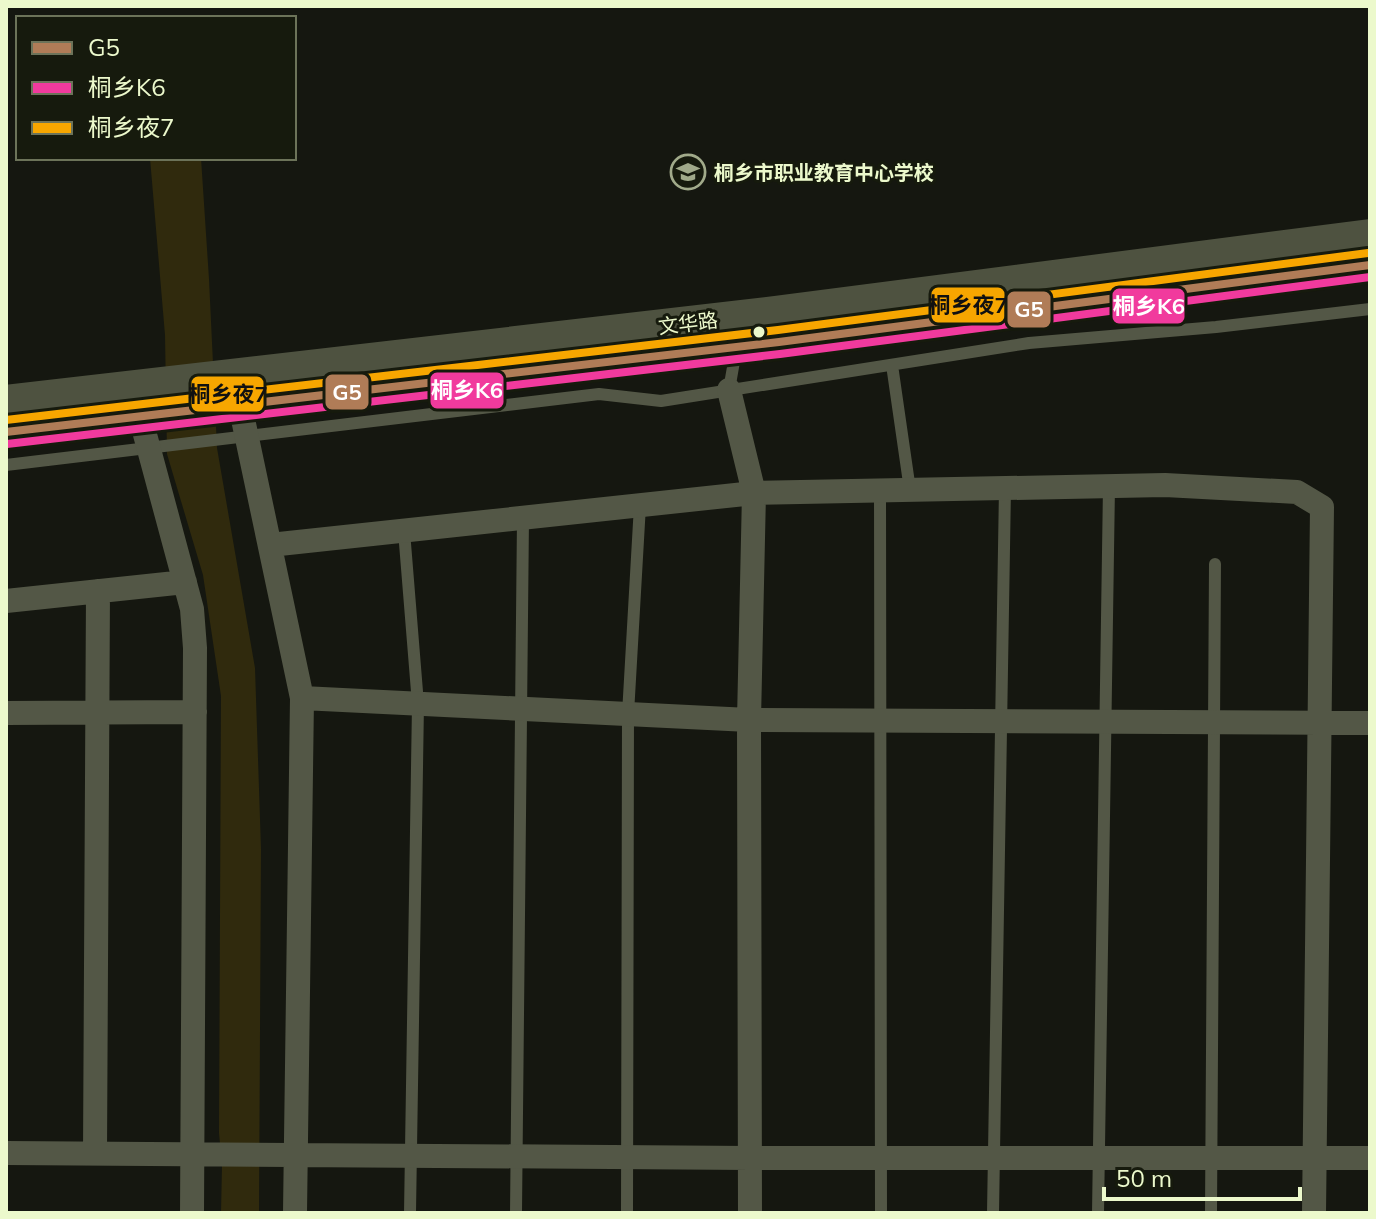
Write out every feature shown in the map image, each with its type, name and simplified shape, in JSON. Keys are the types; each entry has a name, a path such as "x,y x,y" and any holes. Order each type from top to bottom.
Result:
{"main road":[{"name":"文华路","path":"6,402 776,313 1370,236"},
{"name":"文华路","path":"6,432 144,432 244,420 736,347 1370,265"}],"street":[{"path":"729,390 754,493 749,720 750,1213"},
{"path":"244,420 302,698 295,1213"},
{"path":"144,432 192,609 195,648 192,1213"},
{"path":"270,545 754,493 1165,485 1297,492 1322,507 1314,1213"},
{"path":"6,601 185,582"},
{"path":"95,1153 98,591"},
{"path":"302,698 749,720 1370,723"},
{"path":"6,713 195,712"},
{"path":"6,1153 1370,1158"}],"lane":[{"path":"244,420 599,394 661,401 1029,343 1216,327 1370,309"},
{"path":"729,390 736,347"},
{"path":"892,365 910,490"},
{"path":"6,465 144,432"},
{"path":"1098,1213 1109,486"},
{"path":"993,1213 1005,488"},
{"path":"880,490 881,1213"},
{"path":"627,1213 628,714 640,505"},
{"path":"516,1213 523,518"},
{"path":"404,531 418,704 410,1213"},
{"path":"1211,1213 1215,564"}],"shaded area":[{"path":"150,160 201,160 217,448 255,668 261,849 259,1213 221,1213 221,696 203,575 167,454 165,335"}],"transit line":[{"name":"桐乡夜7","path":"6,420 778,330 1368,253"},
{"name":"G5","path":"6,432 779,342 1370,265"},
{"name":"桐乡K6","path":"7,444 780,354 1370,277"}],"place":[{"name":"桐乡市职业教育中心学校","path":"688,172"}]}
